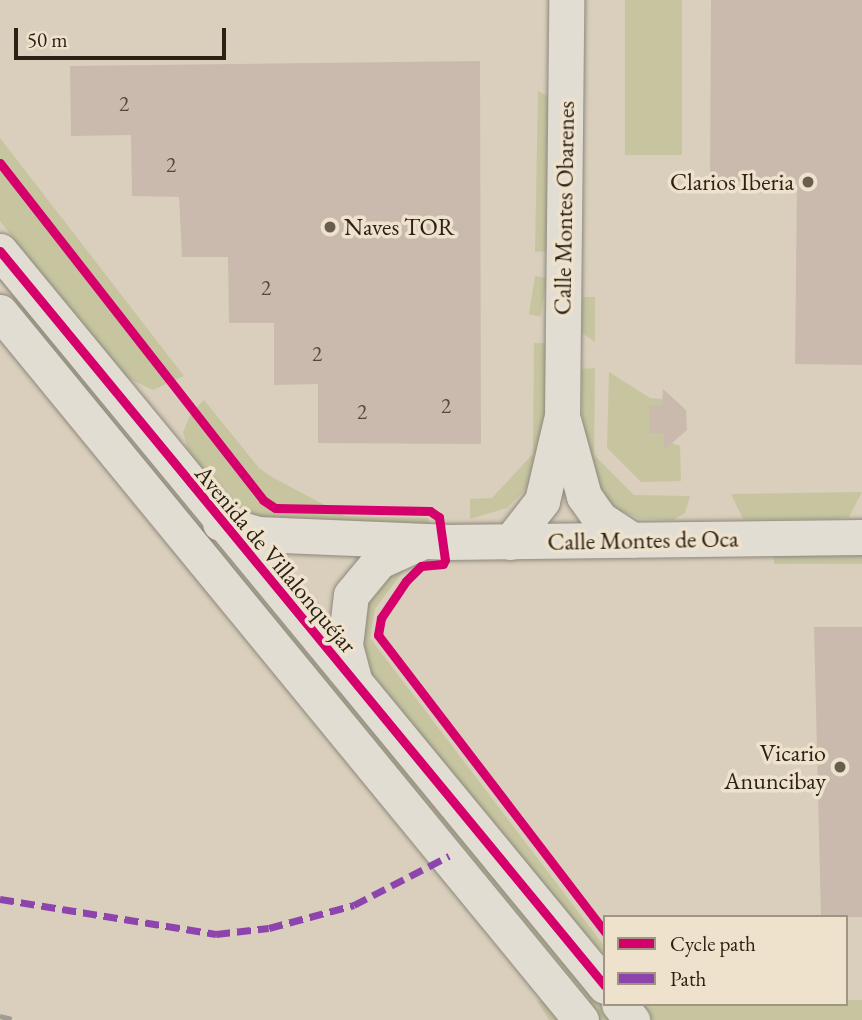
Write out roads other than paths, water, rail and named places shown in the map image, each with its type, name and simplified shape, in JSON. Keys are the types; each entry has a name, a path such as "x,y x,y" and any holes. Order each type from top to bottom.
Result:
{"street":[{"name":"Calle Montes Obarenes","path":"510,542 542,501 562,416 566,0"},
{"name":"Avenida de Villalonquéjar","path":"0,251 220,523 603,984"},
{"path":"0,312 581,1020"},
{"name":"Calle Montes Obarenes","path":"562,416 584,496 600,519 632,540"},
{"name":"Calle Montes de Oca","path":"220,523 258,534 425,541 862,537"},
{"name":"Calle Montes de Oca","path":"356,686 345,645 351,595 379,561 425,541"},
{"path":"621,1006 632,1020"}],"railway":[{"path":"0,1016 16,1020"}],"place":[{"name":"Clarios Iberia","path":"808,182"},
{"name":"Naves TOR","path":"330,227"},
{"name":"Vicario Anuncibay","path":"840,767"}]}
